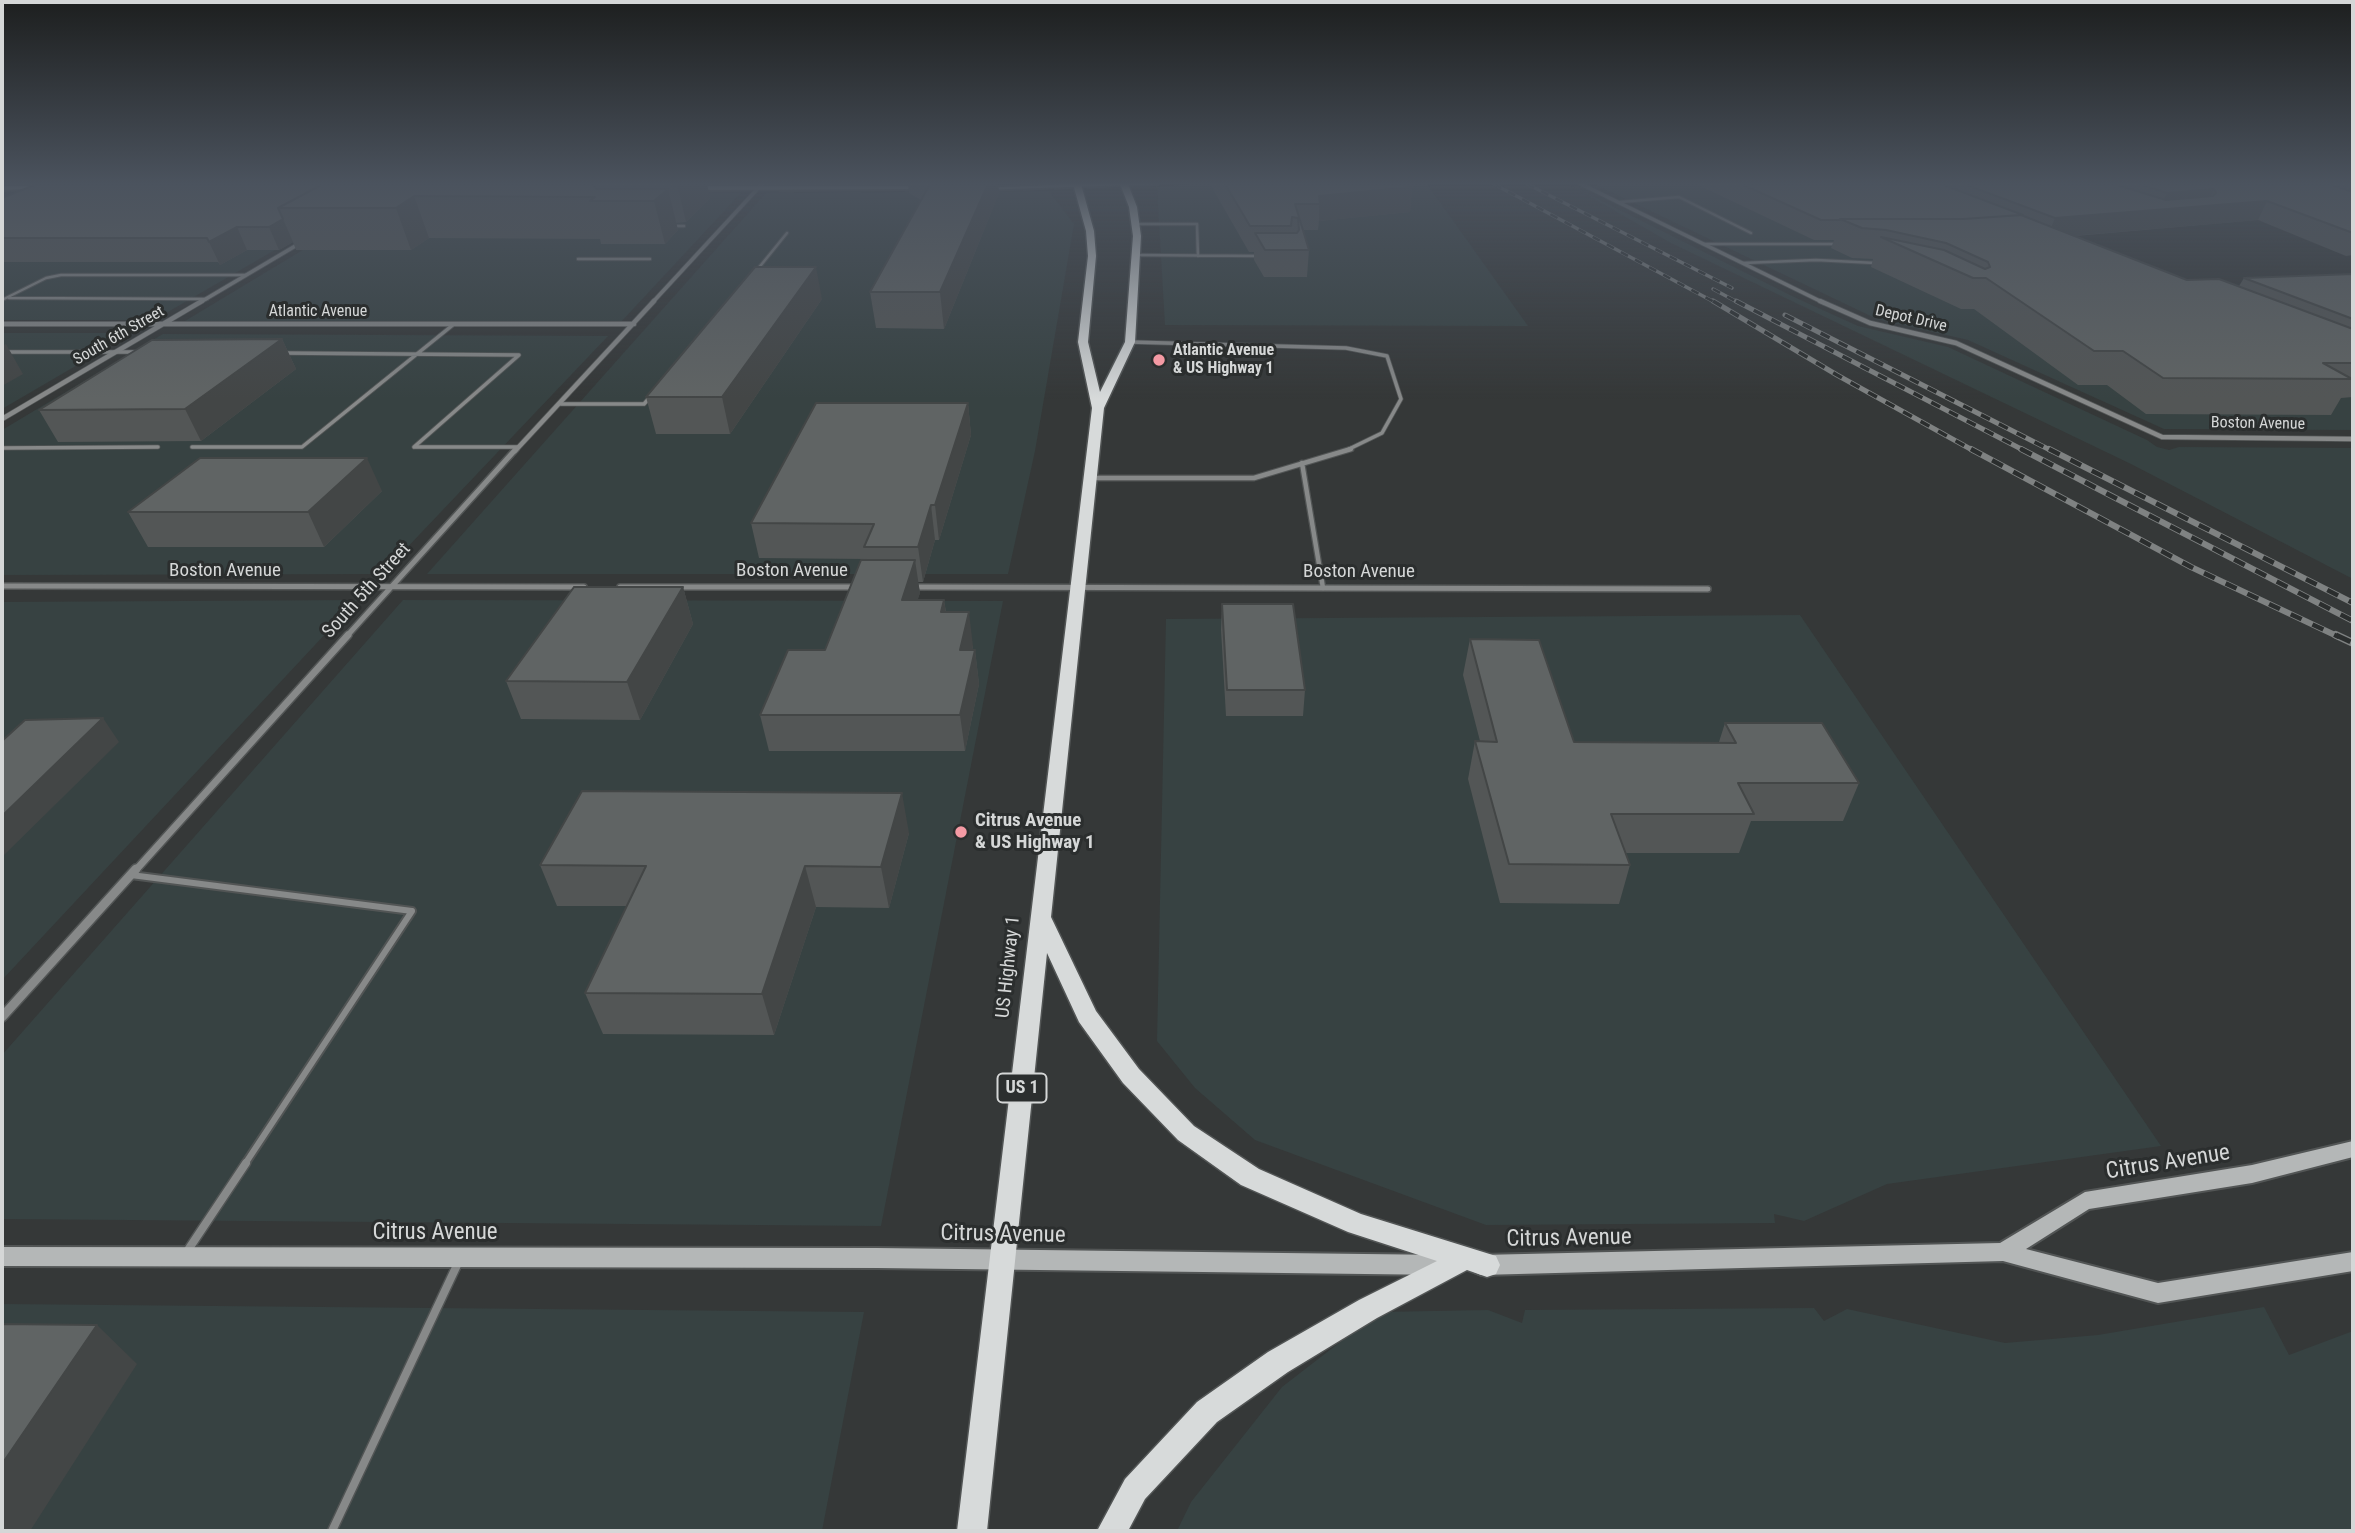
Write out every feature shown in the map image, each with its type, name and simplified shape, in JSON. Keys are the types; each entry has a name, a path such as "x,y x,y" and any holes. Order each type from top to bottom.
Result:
{"main road":[{"name":"US Highway 1","path":"972,1531 1098,408 1083,342 1092,256"},
{"name":"US Highway 1","path":"1098,408 1130,342 1135,256"},
{"path":"1041,917 1087,1016 1131,1076 1186,1133 1250,1177 1321,1209 1357,1224 1487,1265"},
{"name":"Citrus Avenue","path":"2003,1252 2085,1201 2252,1174 2353,1149"},
{"name":"Citrus Avenue","path":"2,1256 1002,1259 1487,1265 2003,1252 2158,1293 2353,1261"},
{"path":"1112,1531 1135,1489 1207,1412 1278,1362 1368,1309 1456,1265"}],"street":[{"name":"South 6th Street","path":"2,419 279,256"},
{"name":"South 5th Street","path":"2,1017 518,447 561,404 697,256"},
{"name":"Depot Drive","path":"1727,256 1870,323 1956,343 2162,437"},
{"name":"Atlantic Avenue","path":"2,324 634,324"},
{"name":"Boston Avenue","path":"2162,437 2353,439"},
{"name":"Boston Avenue","path":"2,586 598,587"},
{"name":"Boston Avenue","path":"612,587 859,587"},
{"name":"Boston Avenue","path":"900,587 1708,589"}],"lane":[{"path":"753,274 768,256"},
{"path":"1135,256 1267,256"},
{"path":"578,259 650,259"},
{"path":"1743,263 1816,260 1884,265"},
{"path":"4,299 46,278 61,275 246,275"},
{"path":"4,299 207,299"},
{"path":"192,447 302,447 454,324"},
{"path":"1090,478 1254,478 1357,447 1382,433 1401,399 1387,356 1346,348 1130,342"},
{"path":"2,352 143,352"},
{"path":"279,353 519,355 414,447"},
{"path":"561,404 644,404 652,395"},
{"path":"2,448 158,447"},
{"path":"414,447 518,447"},
{"path":"1302,463 1323,588"},
{"path":"131,875 412,911 183,1257"},
{"path":"331,1531 461,1257"}],"shaded area":[{"path":"2,256 265,256 154,320 2,320"},
{"path":"294,256 683,256 620,323 185,321"},
{"path":"710,256 1069,256 1035,451 1008,574 427,574"},
{"path":"1161,256 1478,256 1528,326 1165,325"},
{"path":"1697,256 1711,256 1858,326 1948,347 2157,447 2169,450 2179,447 2353,448 2353,579 2131,464"},
{"path":"1744,256 2064,256 2353,372 2353,430 2164,429 1968,340 1877,319"},
{"path":"2,333 132,333 2,409"},
{"path":"163,334 608,336 382,574 2,575 2,430"},
{"path":"357,600 2,980 2,602"},
{"path":"403,600 1003,601 881,1226 2,1219 2,1055"},
{"path":"1800,615 2161,1146 1887,1184 1804,1221 1774,1214 1775,1223 1486,1225 1255,1140 1195,1088 1157,1041 1166,619"},
{"path":"2,1304 864,1312 822,1531 2,1531"},
{"path":"2264,1307 2289,1355 2353,1331 2353,1531 1177,1531 1191,1502 1282,1387 1379,1312 1488,1310 1522,1323 1525,1310 1814,1308 1824,1321 1847,1309 2005,1343 2098,1335"}],"building":[{"path":"890,256 956,256 940,292 870,292"},
{"path":"1923,256 1956,256 1985,269 1990,267 1988,262 1974,256 2125,256 2187,280 2219,279 2353,329 2353,363 2323,363 2352,379 2163,378 2123,351 2094,351 1986,278 1973,278"},
{"path":"755,267 816,267 722,397 646,397"},
{"path":"2353,274 2353,319 2244,278"},
{"path":"282,339 185,409 39,410 152,340"},
{"path":"816,403 968,403 935,505 931,505 918,547 864,547 874,524 751,523"},
{"path":"200,458 367,458 308,512 128,512"},
{"path":"861,560 915,560 902,600 944,600 941,612 969,612 960,650 975,650 960,715 760,715 788,650 825,650"},
{"path":"574,587 683,587 627,682 506,681"},
{"path":"1222,604 1293,604 1305,690 1227,690"},
{"path":"1470,639 1539,640 1574,742 1736,743 1725,723 1822,723 1859,783 1738,783 1754,814 1611,814 1630,865 1509,864 1475,741 1497,742"},
{"path":"103,718 2,816 2,741 25,720"},
{"path":"582,791 902,793 881,867 805,866 762,994 585,993 646,866 540,865"},
{"path":"2,1324 97,1325 2,1464"}],"railway":[{"path":"1627,256 1716,303"},
{"path":"1668,256 1732,288"},
{"path":"1713,289 1739,303"},
{"path":"1713,301 1837,375 1974,451"},
{"path":"1736,301 2025,451"},
{"path":"1785,315 2052,451"},
{"path":"1971,449 2191,567 2339,637"},
{"path":"2021,449 2353,621"},
{"path":"2049,449 2353,603"},
{"path":"2336,635 2353,643"}],"place":[{"name":"Atlantic Avenue & US Highway 1","path":"1159,360"},
{"name":"Citrus Avenue & US Highway 1","path":"961,832"}]}
